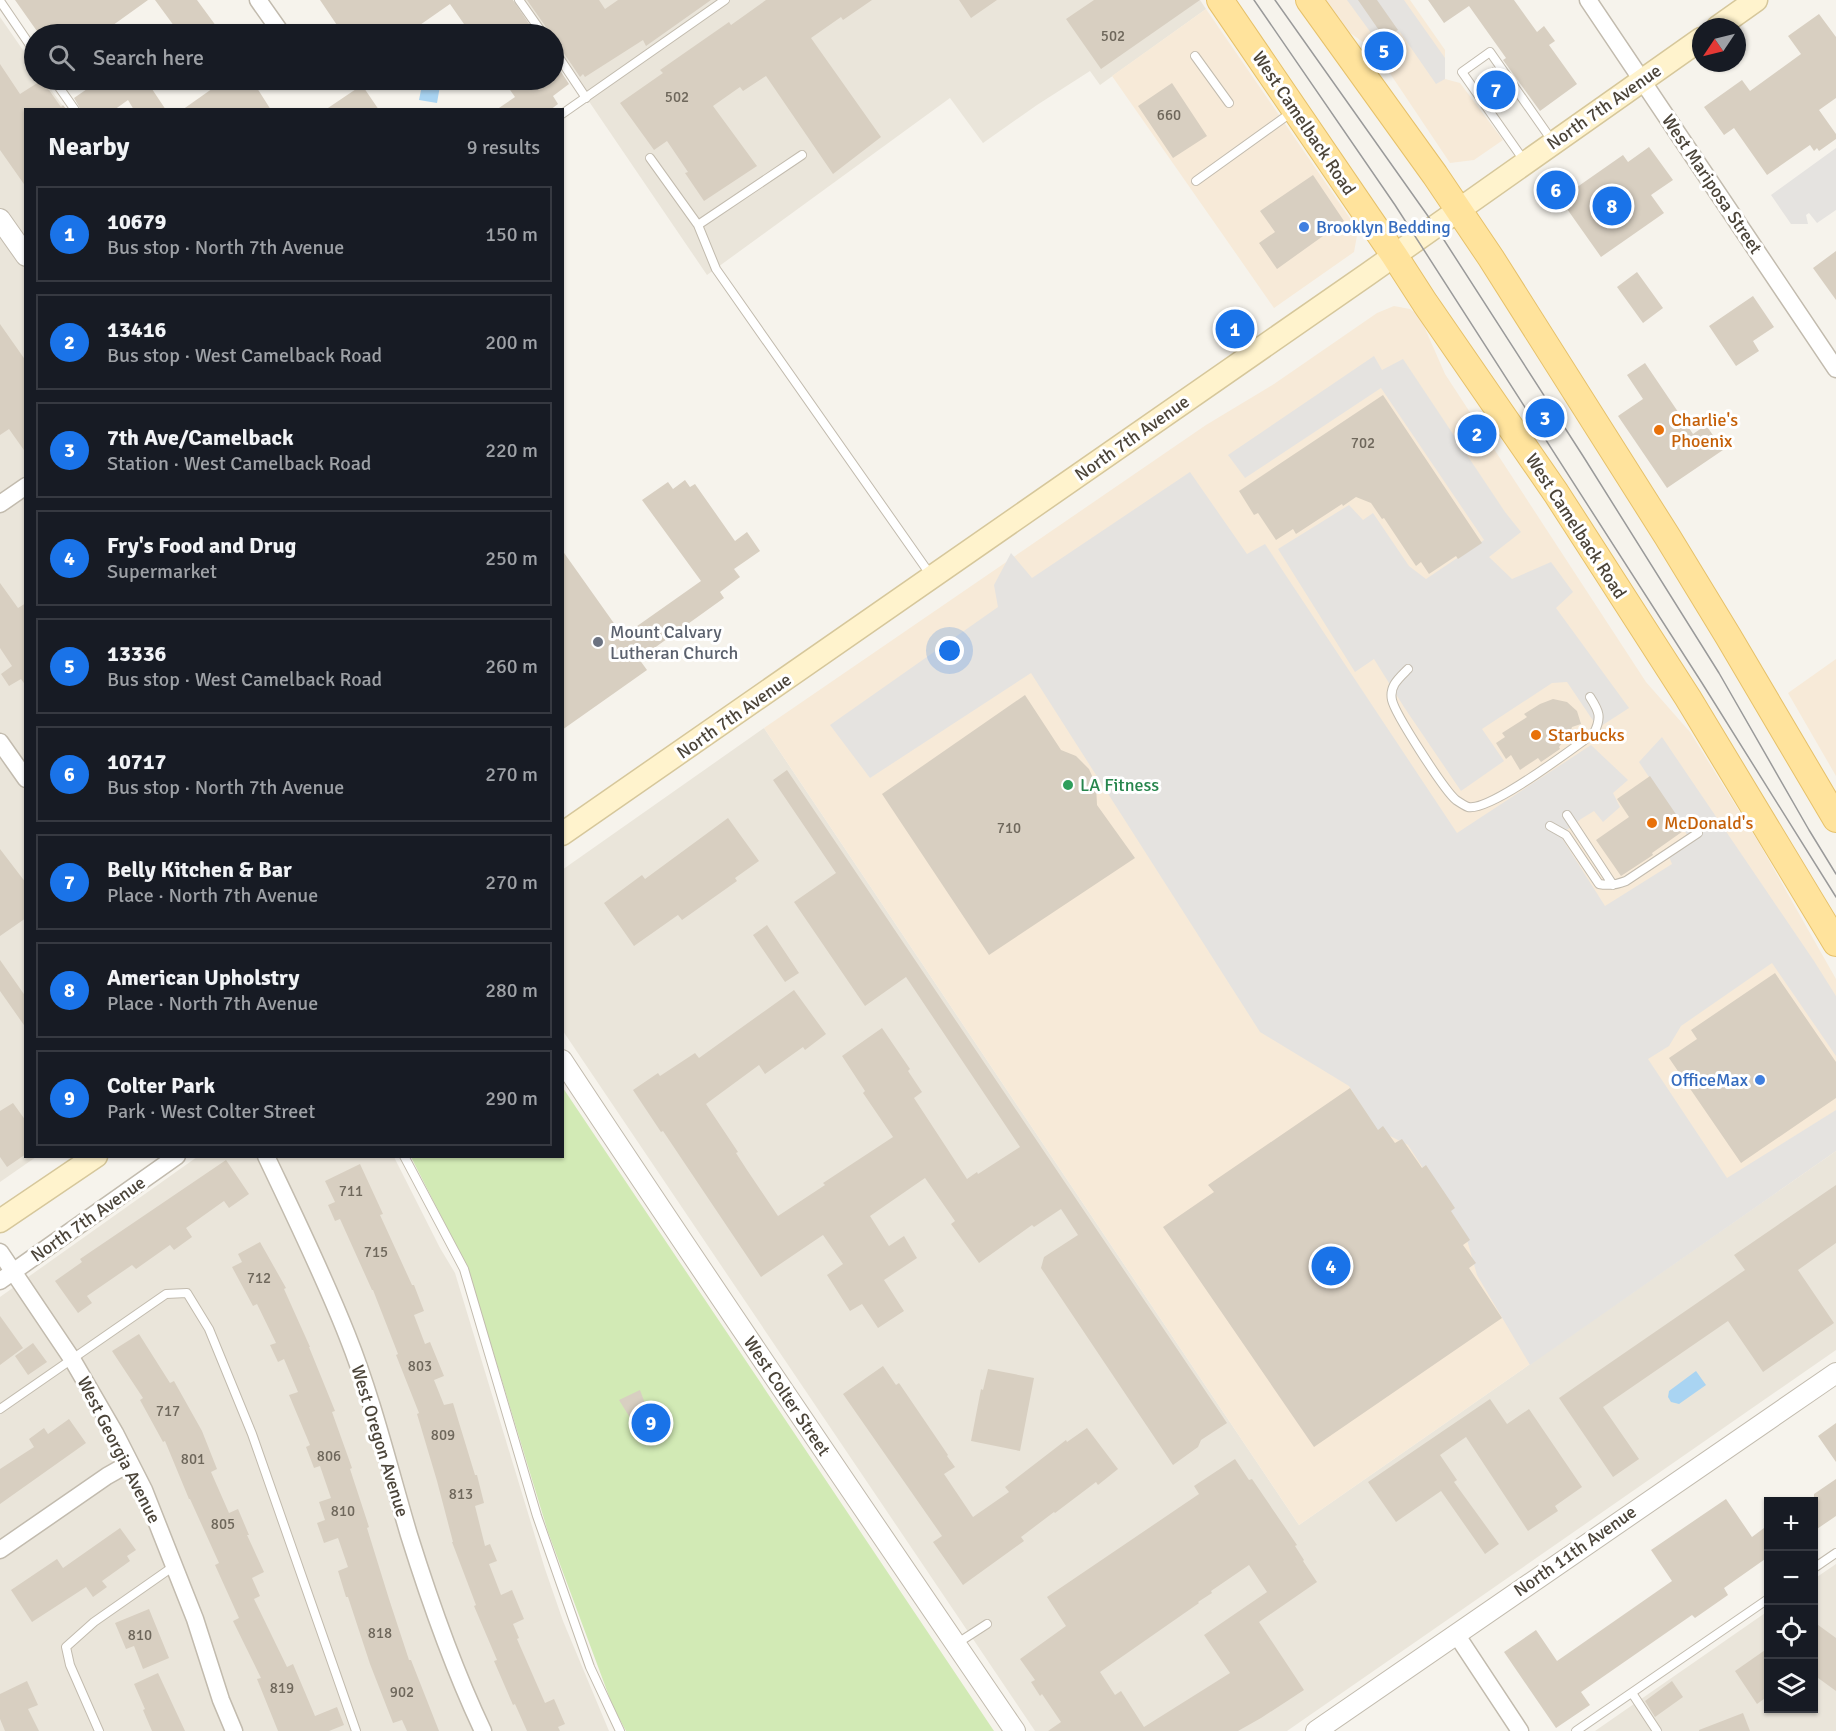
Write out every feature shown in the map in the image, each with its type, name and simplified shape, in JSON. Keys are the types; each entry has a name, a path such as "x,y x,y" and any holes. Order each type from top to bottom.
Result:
{"main road":[{"name":"West Camelback Road","path":"1220,0 1556,493 1688,698 1836,942"},
{"path":"1309,0 1459,209 1667,536 1836,819"},
{"path":"1731,18 1756,0"},
{"name":"North 7th Avenue","path":"564,833 932,578 1692,45"},
{"path":"0,1221 93,1158"}],"street":[{"path":"258,0 275,24"},
{"name":"West Mariposa Street","path":"1588,0 1836,369"},
{"path":"0,219 24,253"},
{"path":"0,504 24,487"},
{"path":"0,742 24,776"},
{"name":"West Colter Street","path":"564,1063 1015,1731"},
{"name":"North 7th Avenue","path":"7,1276 174,1158"},
{"name":"West Oregon Avenue","path":"267,1158 347,1335 381,1436 409,1536 441,1632 483,1731"},
{"name":"West Georgia Avenue","path":"0,1252 7,1276 72,1359 148,1499 195,1619 221,1700 234,1731"},
{"name":"North 11th Avenue","path":"1316,1731 1836,1373"},
{"path":"0,1550 107,1476 130,1463"},
{"path":"1456,1634 1520,1731"}],"lane":[{"path":"519,0 536,24"},
{"path":"564,113 725,0"},
{"path":"0,1 24,36"},
{"path":"1526,163 1462,72 1490,52 1554,143"},
{"path":"1195,56 1229,103"},
{"path":"564,65 586,98"},
{"path":"61,90 74,108"},
{"path":"1196,181 1295,110"},
{"path":"698,225 802,155"},
{"path":"650,158 698,225 716,269 932,578"},
{"path":"1408,669 1393,684 1391,698 1397,714 1456,801 1469,807 1484,805 1503,795 1594,733 1599,722 1598,709 1590,697"},
{"path":"1567,815 1613,885"},
{"path":"1550,826 1566,835 1599,884 1613,885 1626,881 1698,833"},
{"path":"405,1158 464,1269 537,1516 590,1667 620,1731"},
{"path":"0,1409 166,1293 187,1293 209,1329 252,1434 356,1731"},
{"path":"1818,1566 1835,1555"},
{"path":"99,1731 70,1665 66,1647 94,1622 174,1566"},
{"path":"1576,1731 1764,1602"},
{"path":"956,1644 987,1624"},
{"path":"1632,1693 1657,1731"}],"shaded area":[{"path":"519,0 1200,0 1206,9 1100,85 1090,71 983,143 950,98 707,275 564,65 564,24 536,24"},
{"path":"1326,0 1410,0 1445,50 1445,79 1460,83 1503,140 1474,160 1450,163 1375,51 1349,32"},
{"path":"1347,0 1404,0 1445,58 1445,79 1436,84 1400,32 1386,41 1374,37"},
{"path":"1206,9 1358,230 1354,252 1274,308 1112,76"},
{"path":"0,17 24,52 24,90 51,90 64,108 24,108 24,1158 35,1158 0,1182"},
{"path":"1836,148 1836,210 1817,223 1809,213 1806,215 1808,224 1791,224 1771,195"},
{"path":"1394,306 1410,309 1420,317 1445,374 1646,682 1690,732 1759,843 1836,979 1836,1151 1299,1525 764,728 1206,425 1274,384 1377,313"},
{"path":"1374,356 1382,370 1403,359 1505,512 1521,532 1489,557 1512,579 1551,562 1573,592 1556,608 1629,708 1598,728 1567,682 1552,683 1482,729 1504,761 1461,791 1374,659 1355,672 1278,549 1349,505 1363,520 1373,513 1409,566 1426,579 1484,540 1381,388 1245,478 1228,455"},
{"path":"1190,472 1247,554 1265,544 1457,833 1591,745 1628,780 1613,793 1620,807 1603,822 1594,811 1560,835 1605,906 1672,864 1667,852 1690,839 1639,762 1662,737 1836,996 1836,1056 1772,963 1681,1026 1669,1046 1648,1059 1727,1178 1836,1110 1836,1151 1530,1365 1477,1275 1465,1233 1408,1145 1376,1129 1349,1086 1260,1032 1031,673 870,778 830,725 998,607 994,585 1011,553 1032,578"},
{"path":"1836,659 1836,776 1788,693"},
{"path":"764,728 1299,1525 1836,1151 1836,1350 1287,1731 1035,1731 564,1032 564,869"},
{"path":"196,1158 395,1158 455,1273 545,1569 563,1621 609,1731 0,1731 0,1297"},
{"path":"1836,1564 1836,1731 1595,1731 1764,1614 1764,1713 1818,1713 1818,1576"}],"green space":[{"path":"564,1089 994,1731 626,1731 613,1707 548,1532 468,1269 412,1158 564,1158"}],"water":[{"path":"421,90 439,90 437,103 419,100"},
{"path":"1696,1371 1706,1385 1679,1404 1671,1402 1668,1397 1669,1391"}],"building":[{"path":"15,0 148,0 115,24 32,24"},
{"path":"155,0 197,0 215,24 173,24"},
{"path":"320,0 513,0 529,24 464,24 450,4 421,24 336,24"},
{"path":"527,0 599,0 605,9 618,0 711,0 646,46 643,40 585,77 583,74 580,77 564,53 564,24 544,24"},
{"path":"766,0 872,0 843,20 841,17 811,38 881,137 833,174 766,76 743,91 740,87 713,106 757,166 704,201 667,141 654,150 620,103 663,73 660,70 729,22 731,25"},
{"path":"959,0 997,0 971,18"},
{"path":"1094,0 1200,0 1101,69 1066,19"},
{"path":"1358,0 1377,0 1398,30 1385,39"},
{"path":"1428,0 1514,0 1537,32 1544,26 1555,41 1549,45 1577,84 1540,111 1503,60 1506,58 1469,6 1444,23"},
{"path":"1819,14 1836,37 1836,98 1819,110 1836,134 1836,139 1819,151 1817,148 1814,151 1810,145 1767,175 1734,128 1724,135 1704,107 1742,80 1750,91 1801,54 1788,36"},
{"path":"0,64 20,94 26,90 49,90 61,107 63,105 65,108 24,108 24,184 0,150"},
{"path":"1493,67 1516,100 1500,112 1476,79"},
{"path":"564,76 569,84 564,88"},
{"path":"1172,83 1207,136 1173,158 1138,106"},
{"path":"86,90 153,90 165,108 133,108 128,100 117,108 80,108 74,98"},
{"path":"210,90 258,90 270,108 185,108"},
{"path":"355,90 365,90 378,108 328,108"},
{"path":"510,90 561,90 553,96 558,104 553,108 499,108 515,97"},
{"path":"1649,147 1673,180 1651,195 1664,213 1601,257 1560,199 1623,155 1628,162"},
{"name":"Brooklyn Bedding","path":"1313,175 1344,221 1277,269 1259,243 1275,232 1260,211"},
{"path":"1836,251 1836,300 1813,268"},
{"path":"1637,272 1663,308 1643,323 1617,287"},
{"path":"1753,296 1774,327 1753,341 1759,351 1736,366 1709,326"},
{"path":"0,324 24,358 24,450 9,429 0,435"},
{"name":"Charlie's Phoenix","path":"1645,363 1693,434 1706,425 1723,450 1667,488 1618,416 1643,399 1627,375"},
{"path":"1383,395 1482,543 1458,559 1456,556 1429,574 1421,562 1416,566 1384,518 1382,519 1371,503 1356,497 1296,534 1293,529 1276,540 1258,513 1254,515 1239,491"},
{"path":"685,480 690,487 695,484 735,541 747,532 760,551 734,569 740,577 720,592 724,598 639,659 647,670 564,729 564,553 623,636 701,581 642,500 668,482 673,489"},
{"path":"0,583 18,608 24,604 24,683 21,679 9,686 1,674 12,666 0,648"},
{"path":"1025,695 1061,750 1076,756 1089,769 1096,785 1097,805 1135,858 989,955 882,794"},
{"name":"Starbucks","path":"1553,699 1567,702 1577,711 1581,724 1572,727 1559,747 1560,749 1541,762 1538,758 1520,770 1511,755 1506,759 1496,743 1505,737 1502,733 1527,717 1524,714"},
{"path":"787,770 1227,1423 1201,1440 1198,1447 1173,1465 1041,1268 1044,1257 1078,1235 1061,1209 1034,1227 1032,1225 979,1263 951,1224 955,1221 925,1178 870,1216 889,1246 904,1236 917,1258 884,1280 904,1311 878,1328 862,1304 850,1311 827,1275 843,1264 823,1235 761,1277 633,1090 658,1073 660,1076 695,1053 699,1058 794,990 826,1034 805,1050 803,1047 765,1074 759,1065 706,1104 778,1216 893,1137 863,1093 865,1091 842,1056 882,1028 910,1069 908,1071 922,1092 914,1098 967,1179 1020,1147 906,977 865,1006 794,902 836,873 773,780"},
{"name":"McDonald's","path":"1650,776 1686,829 1621,876 1596,840 1629,817 1617,799"},
{"path":"728,818 759,861 735,878 737,881 682,920 678,915 634,946 604,903 642,875 645,879"},
{"path":"0,849 24,880 24,919 0,936"},
{"path":"767,925 799,973 785,982 753,935"},
{"path":"0,960 24,994 24,1025 0,991"},
{"name":"OfficeMax","path":"1775,973 1836,1062 1836,1098 1741,1163 1669,1058 1697,1039 1691,1030"},
{"path":"1350,1088 1378,1130 1383,1126 1395,1143 1402,1139 1422,1168 1426,1165 1455,1208 1451,1211 1470,1240 1463,1245 1476,1263 1469,1268 1502,1318 1314,1447 1163,1227 1214,1192 1208,1185"},
{"path":"13,1103 24,1118 24,1155 7,1167 0,1157 0,1111"},
{"path":"226,1160 249,1194 229,1208 224,1201 186,1228 192,1237 174,1250 170,1245 136,1269 132,1265 87,1296 92,1303 78,1313 55,1281 82,1262 80,1259"},
{"path":"360,1164 383,1214 380,1215 424,1311 414,1315 425,1344 430,1342 444,1376 434,1380 444,1405 453,1403 475,1475 477,1475 484,1503 475,1506 485,1546 490,1544 497,1561 489,1564 501,1595 512,1590 524,1619 513,1624 519,1638 517,1639 545,1703 554,1699 565,1724 558,1727 560,1731 527,1731 515,1704 513,1705 494,1661 497,1660 474,1606 476,1605 452,1542 417,1414 419,1413 396,1355 398,1354 373,1290 340,1219 335,1221 328,1205 335,1202 325,1181"},
{"path":"1836,1185 1836,1243 1798,1270 1834,1323 1763,1372 1728,1321 1603,1407 1639,1459 1613,1477 1559,1398 1745,1270 1734,1255"},
{"path":"260,1242 286,1288 284,1289 335,1411 332,1412 352,1468 350,1469 389,1599 409,1660 411,1660 439,1731 407,1731 402,1720 393,1723 338,1571 348,1567 338,1538 324,1543 317,1523 325,1520 319,1502 331,1498 320,1466 314,1468 306,1447 310,1445 289,1395 298,1392 284,1359 278,1362 270,1345 276,1343 257,1304 253,1306 232,1267 242,1262 238,1254"},
{"path":"0,1316 23,1348 0,1365"},
{"path":"139,1334 170,1383 174,1381 202,1431 217,1469 211,1472 229,1513 238,1509 264,1572 252,1578 260,1596 254,1599 287,1667 293,1664 315,1716 337,1707 344,1725 329,1731 278,1731 257,1679 261,1678 233,1621 239,1618 215,1565 219,1563 165,1441 163,1442 140,1400 143,1398 112,1351"},
{"path":"33,1343 47,1362 28,1375 15,1356"},
{"path":"883,1366 896,1385 899,1383 948,1455 955,1467 944,1474 973,1517 1009,1492 1005,1487 1066,1440 1067,1442 1087,1428 1118,1469 1098,1485 1096,1482 1054,1512 1021,1537 1024,1541 963,1585 933,1542 942,1536 843,1394"},
{"path":"988,1369 1034,1378 1020,1451 971,1441 981,1389 983,1390"},
{"path":"640,1390 654,1423 636,1433 632,1421 619,1400"},
{"path":"1490,1399 1507,1424 1529,1409 1582,1487 1555,1506 1558,1511 1528,1531 1466,1437 1440,1455 1457,1480 1454,1482 1499,1544 1485,1554 1441,1491 1396,1522 1368,1482"},
{"path":"69,1419 86,1443 0,1504 0,1469 34,1447 29,1439 44,1428 48,1434"},
{"path":"1836,1423 1836,1462 1818,1436"},
{"path":"1235,1459 1249,1480 1252,1479 1297,1545 1295,1546 1303,1561 1317,1582 1259,1622 1304,1690 1238,1731 1048,1731 1061,1722 1042,1694 1040,1696 1031,1682 1035,1680 1020,1659 1066,1626 1047,1597 1199,1494 1194,1486","holes":["1249,1565 1267,1592 1204,1635 1230,1673 1144,1727 1121,1691 1115,1695 1100,1672"]},
{"path":"1836,1479 1836,1516 1818,1528 1818,1497 1814,1497 1814,1494"},
{"path":"1726,1499 1752,1537 1764,1528 1764,1560 1724,1588 1728,1595 1695,1618 1692,1615 1581,1692 1590,1705 1556,1728 1504,1652 1536,1630 1557,1661 1672,1581 1651,1550"},
{"path":"120,1528 136,1550 127,1556 130,1561 102,1581 107,1587 93,1597 86,1587 32,1622 11,1590 57,1559 63,1568"},
{"path":"149,1609 169,1658 143,1669 134,1646 126,1649 115,1623"},
{"path":"1818,1625 1836,1638 1836,1691 1818,1678"},
{"path":"1764,1651 1764,1699 1757,1704 1735,1671"},
{"path":"158,1673 185,1731 152,1731 134,1684"},
{"path":"27,1681 38,1705 28,1709 39,1731 5,1731 0,1719 0,1694"},
{"path":"1672,1681 1683,1697 1655,1717 1645,1701"},
{"path":"1743,1713 1750,1731 1699,1731 1699,1730"}],"tram line":[{"path":"1254,0 1395,205 1702,683 1836,897"},
{"path":"1275,0 1435,226 1583,456 1719,673 1836,874"}],"place":[{"name":"13336","path":"1384,51"},
{"name":"Belly Kitchen & Bar","path":"1496,90"},
{"name":"10717","path":"1556,190"},
{"name":"American Upholstry","path":"1612,206"},
{"name":"Brooklyn Bedding","path":"1304,227"},
{"name":"10679","path":"1235,329"},
{"name":"7th Ave/Camelback","path":"1545,418"},
{"name":"Charlie's Phoenix","path":"1659,430"},
{"name":"13416","path":"1477,434"},
{"name":"Mount Calvary Lutheran Church","path":"598,642"},
{"name":"Starbucks","path":"1536,735"},
{"name":"LA Fitness","path":"1068,785"},
{"name":"McDonald's","path":"1652,823"},
{"name":"OfficeMax","path":"1760,1080"},
{"name":"Fry's Food and Drug","path":"1331,1266"},
{"name":"Colter Park","path":"651,1423"}]}
